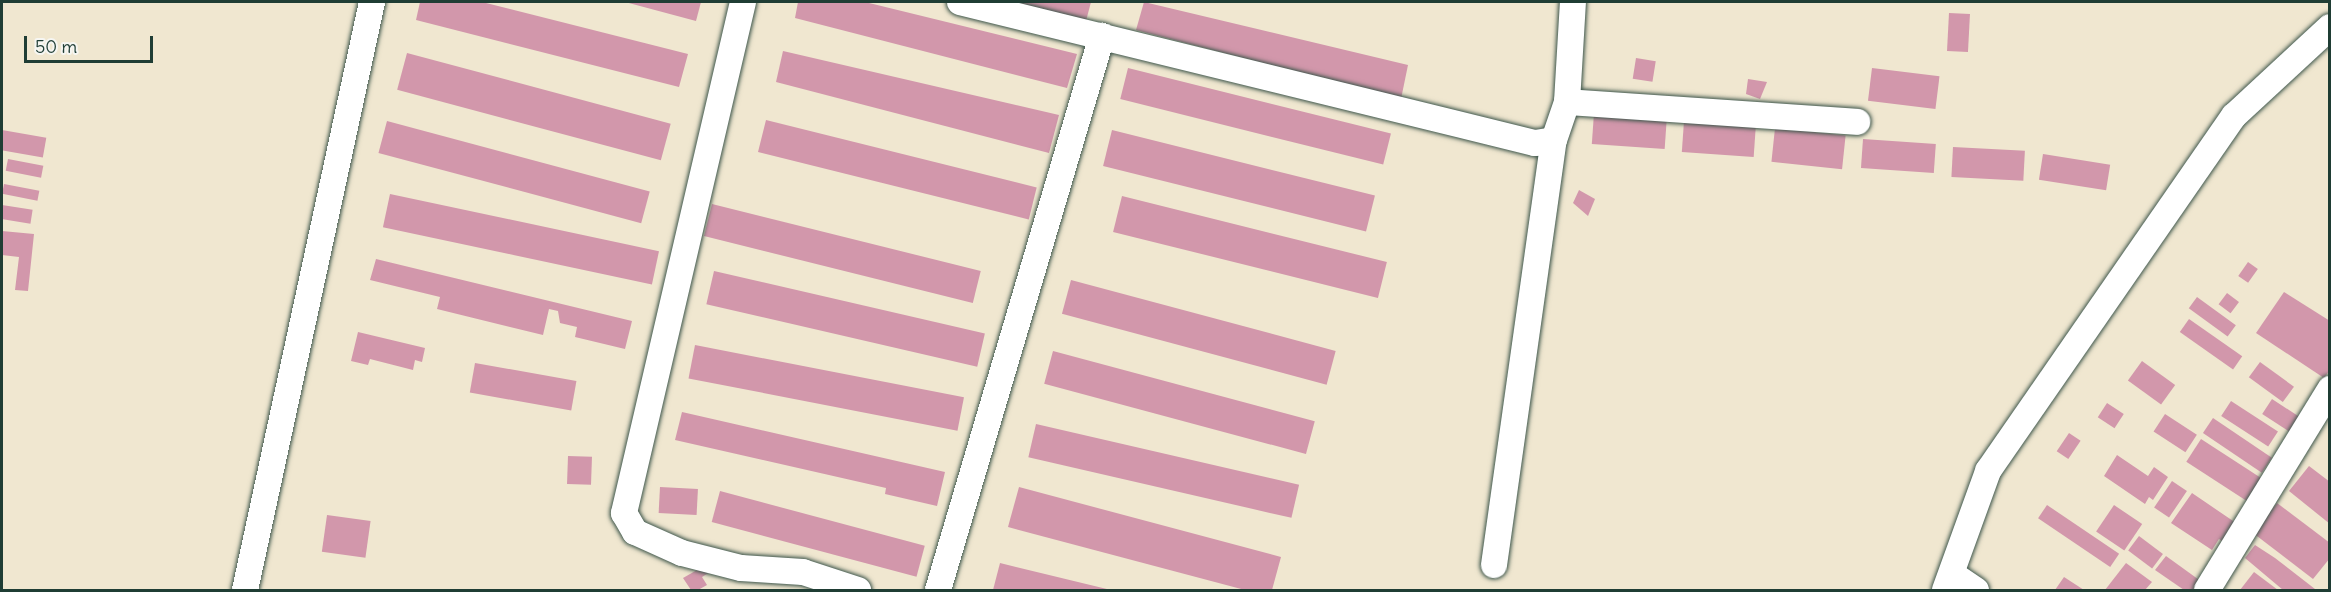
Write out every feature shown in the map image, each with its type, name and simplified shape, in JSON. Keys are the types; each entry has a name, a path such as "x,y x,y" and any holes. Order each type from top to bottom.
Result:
{"street":[{"path":"245,591 372,2"},
{"path":"743,2 624,513 635,532 682,553 741,568 784,568 858,591"},
{"path":"960,2 1535,143 1554,140"},
{"path":"1494,565 1554,140 1567,102 1573,2"},
{"path":"1976,591 1948,582 1989,471 2234,117 2330,27"},
{"path":"938,591 1102,36"},
{"path":"1567,102 1857,122"},
{"path":"2207,591 2330,389"}],"building":[{"path":"420,2 482,2 688,54 679,87 416,20"},
{"path":"625,2 701,2 696,21"},
{"path":"798,2 865,2 1077,54 1067,88 795,18"},
{"path":"1015,2 1091,2 1086,21"},
{"path":"1144,2 1408,65 1401,99 1136,30"},
{"path":"1949,13 1970,14 1968,52 1947,51"},
{"path":"783,51 1059,115 1049,153 776,82"},
{"path":"407,53 671,124 661,160 397,90"},
{"path":"1636,58 1656,61 1652,82 1633,79"},
{"path":"1128,68 1391,134 1383,165 1120,99"},
{"path":"1872,68 1939,76 1935,109 1868,101"},
{"path":"1748,79 1767,82 1760,99 1746,94"},
{"path":"1594,113 1667,118 1665,149 1592,144"},
{"path":"766,120 1037,187 1029,220 758,152"},
{"path":"387,121 650,191 641,223 378,153"},
{"path":"1684,121 1756,126 1754,157 1682,152"},
{"path":"1775,128 1846,135 1842,169 1771,162"},
{"path":"2,130 46,138 43,158 2,150"},
{"path":"1112,130 1375,196 1366,231 1103,166"},
{"path":"1863,139 1936,144 1934,173 1861,168"},
{"path":"1953,147 2025,151 2023,181 1951,177"},
{"path":"2043,154 2110,165 2106,190 2039,180"},
{"path":"8,159 43,166 41,178 6,171"},
{"path":"4,184 39,191 37,201 2,194"},
{"path":"1579,190 1595,199 1588,216 1573,203"},
{"path":"390,194 659,251 652,284 383,227"},
{"path":"1122,196 1387,262 1378,298 1113,232"},
{"path":"712,204 981,271 973,303 704,236"},
{"path":"2,205 33,210 30,224 2,219"},
{"path":"2,231 34,234 28,291 15,290 19,257 2,255"},
{"path":"376,259 632,321 625,349 575,337 577,327 560,323 558,311 549,309 543,335 437,309 440,297 370,280"},
{"path":"2248,262 2258,269 2248,283 2238,276"},
{"path":"714,271 985,334 977,367 706,304"},
{"path":"1071,280 1336,351 1327,385 1062,314"},
{"path":"2284,292 2330,321 2330,370 2324,378 2256,333"},
{"path":"2227,293 2239,302 2231,313 2219,304"},
{"path":"2197,297 2236,325 2228,337 2189,308"},
{"path":"2189,319 2242,356 2233,369 2180,332"},
{"path":"358,332 425,348 422,362 415,360 413,370 370,359 368,365 351,361"},
{"path":"695,345 964,397 957,431 689,378"},
{"path":"1053,351 1315,421 1306,454 1044,384"},
{"path":"2142,361 2175,385 2161,405 2128,380"},
{"path":"2260,362 2294,387 2283,402 2249,377"},
{"path":"475,363 576,381 571,410 470,393"},
{"path":"2272,399 2303,419 2293,434 2262,414"},
{"path":"2231,401 2278,431 2268,447 2221,416"},
{"path":"2107,403 2124,414 2115,428 2098,417"},
{"path":"682,412 945,472 937,506 885,494 886,488 675,440"},
{"path":"2165,414 2197,435 2185,452 2154,432"},
{"path":"2213,418 2272,458 2262,473 2203,433"},
{"path":"1036,424 1299,485 1291,518 1028,457"},
{"path":"2069,433 2081,441 2068,459 2057,451"},
{"path":"2201,439 2262,479 2248,501 2186,462"},
{"path":"2117,455 2148,476 2154,467 2168,477 2153,500 2149,497 2145,504 2104,476"},
{"path":"568,456 592,457 591,485 567,484"},
{"path":"2309,466 2330,482 2330,524 2289,491"},
{"path":"2172,481 2187,491 2169,518 2154,508"},
{"path":"660,487 698,489 697,515 659,513"},
{"path":"1019,487 1281,557 1272,590 1245,590 1008,527"},
{"path":"720,491 925,546 916,577 712,522"},
{"path":"2192,493 2236,523 2226,544 2219,539 2212,550 2171,523"},
{"path":"2277,503 2330,543 2330,558 2313,579 2253,533"},
{"path":"2047,505 2119,554 2110,567 2038,518"},
{"path":"2114,505 2142,524 2124,551 2096,532"},
{"path":"327,515 371,521 365,558 322,552"},
{"path":"2139,536 2163,554 2152,568 2128,550"},
{"path":"2255,545 2315,589 2283,590 2245,558"},
{"path":"2166,556 2202,582 2196,590 2184,590 2155,570"},
{"path":"1000,563 1111,590 993,590"},
{"path":"2126,563 2152,582 2145,590 2105,590"},
{"path":"694,565 710,572 702,577 707,585 698,590 691,590 683,578 697,570"},
{"path":"2254,572 2278,590 2240,590"},
{"path":"2064,577 2084,590 2055,590"}]}
